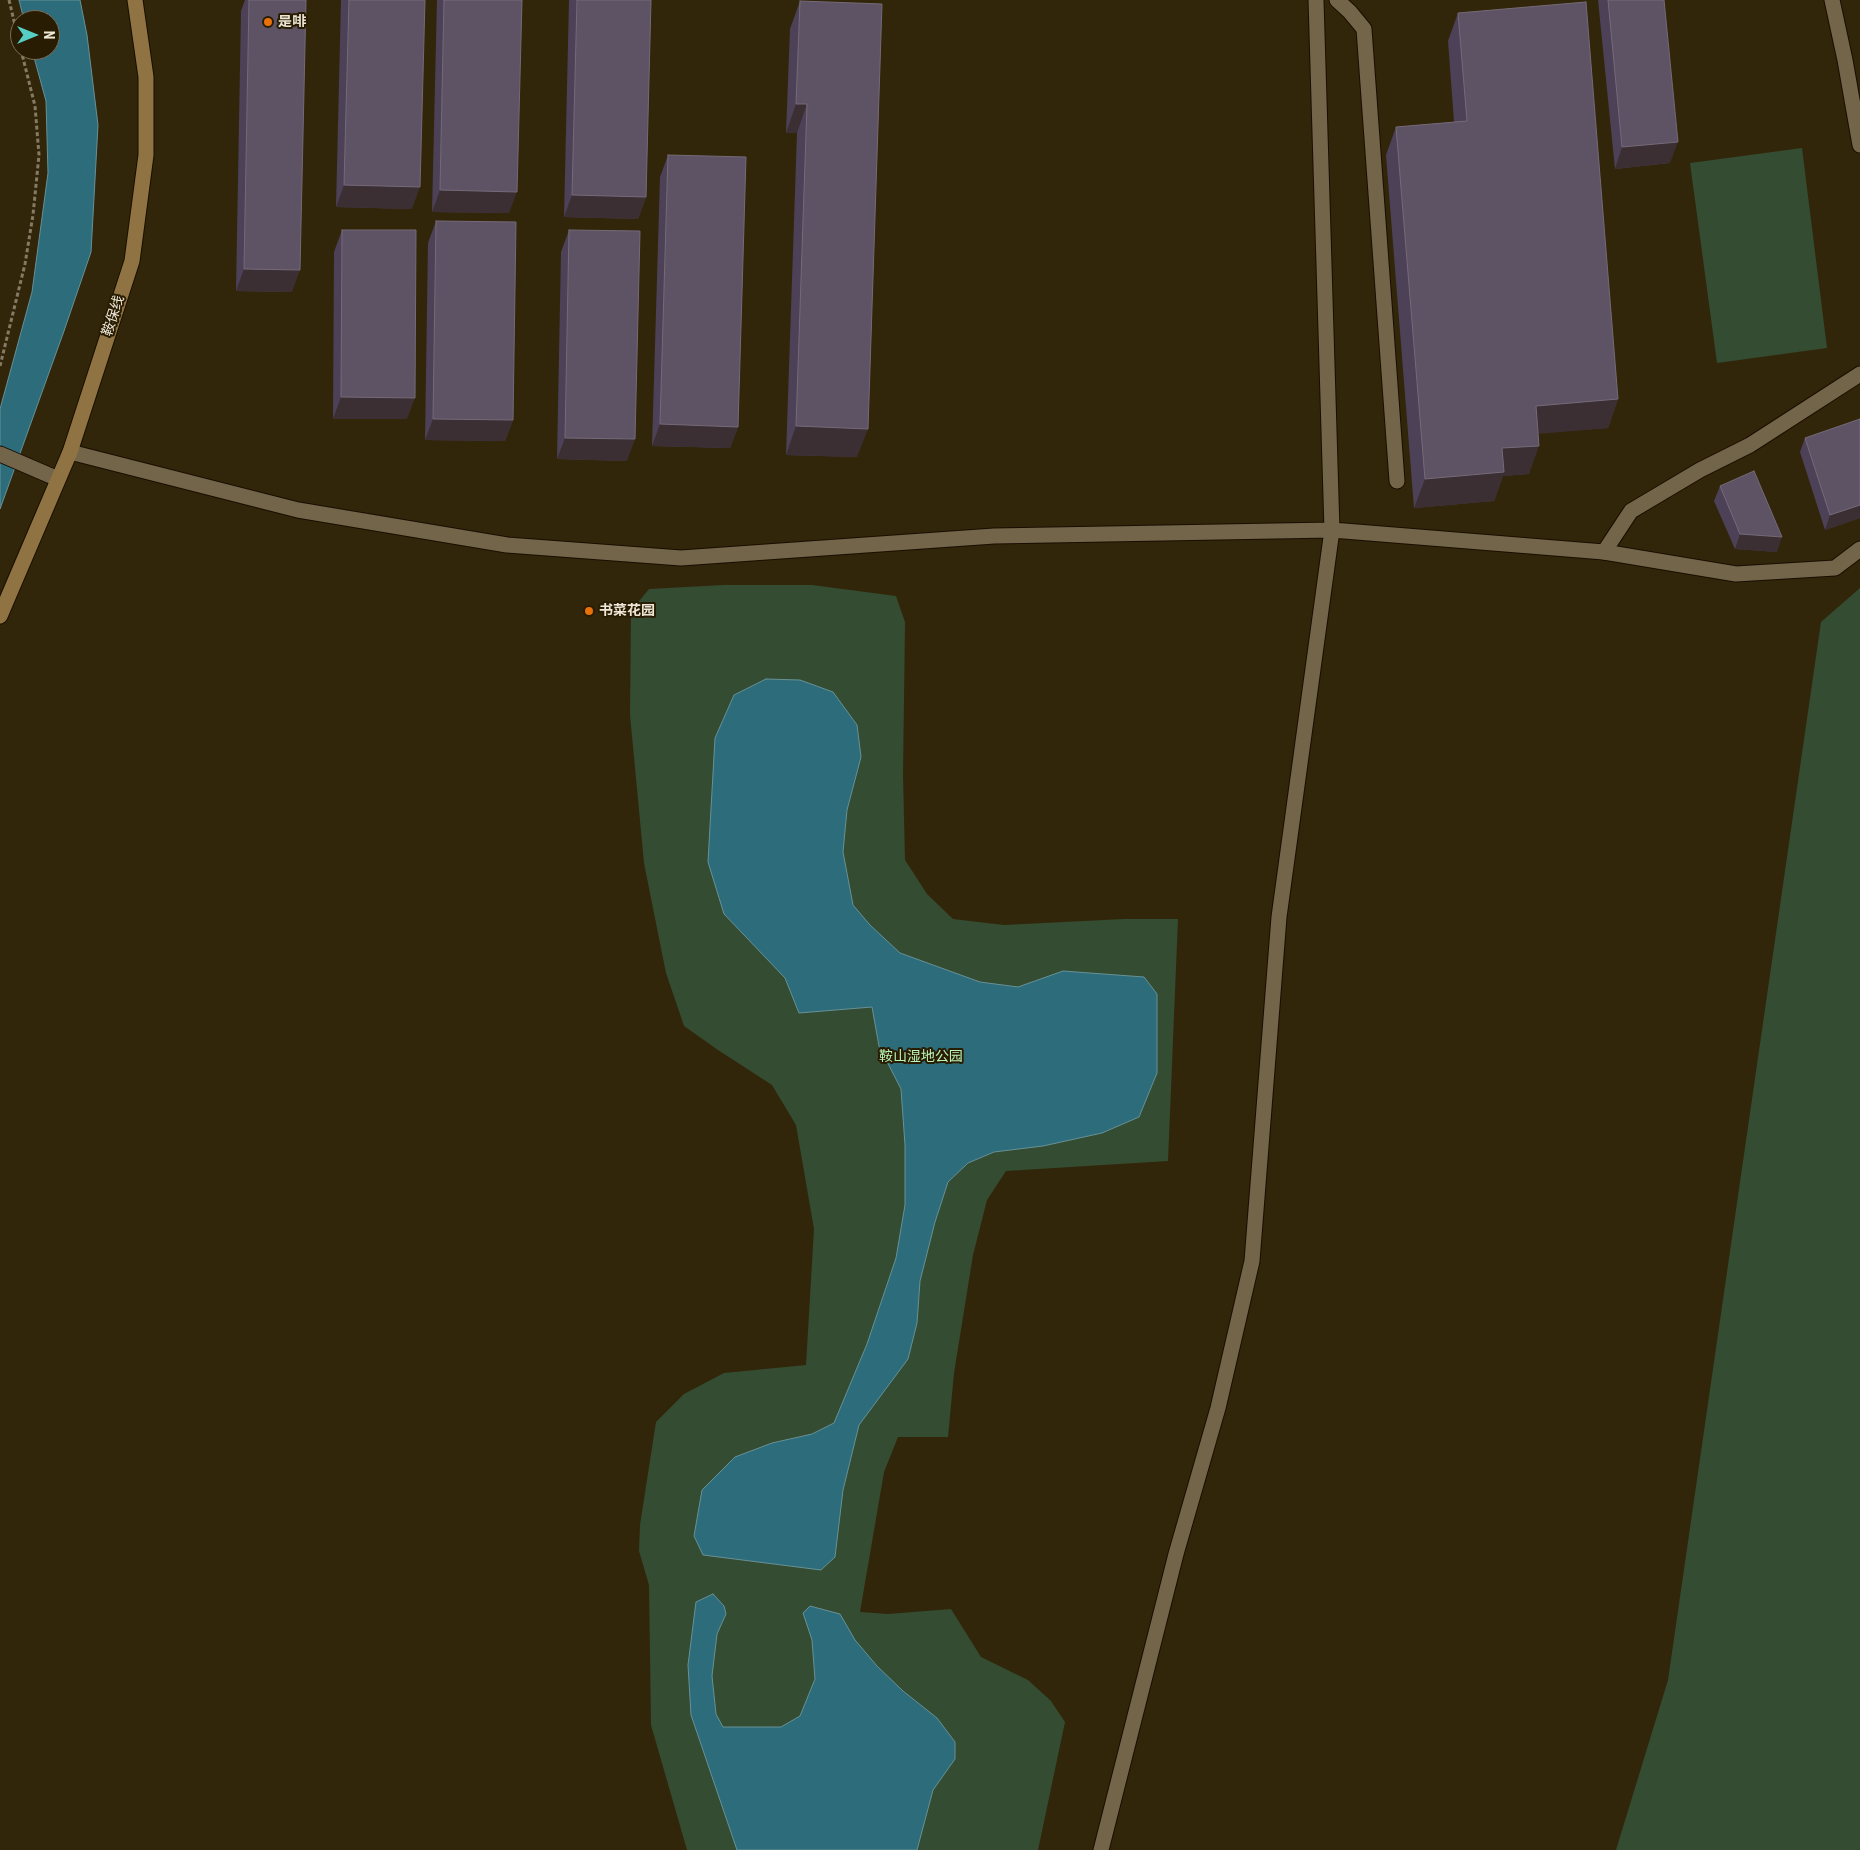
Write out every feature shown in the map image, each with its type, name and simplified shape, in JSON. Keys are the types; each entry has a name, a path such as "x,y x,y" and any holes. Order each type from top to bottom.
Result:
{"main road":[{"name":"鞍保线","path":"0,616 70,452 132,261 146,155 146,77 135,0"}],"street":[{"path":"1101,1850 1176,1554 1218,1408 1252,1260 1279,917 1332,530 1316,0"},
{"path":"1337,0 1364,29 1397,482"},
{"path":"1832,0 1860,145"},
{"path":"1604,552 1631,511 1700,470 1750,445 1860,374"},
{"path":"70,452 298,510 507,545 681,558 994,536 1332,530 1604,552 1736,574 1835,568 1860,549"},
{"path":"0,454 58,479"}],"path":[{"path":"0,366 25,264 33,215 39,155 35,106 24,60"}],"green space":[{"path":"1802,148 1827,348 1717,363 1690,163"},
{"name":"鞍山湿地公园","path":"724,585 812,585 896,596 905,622 903,775 905,860 927,894 953,919 1004,925 1124,919 1178,919 1168,1161 1006,1171 987,1200 973,1255 954,1373 948,1437 898,1437 884,1472 860,1612 888,1614 951,1609 981,1657 1028,1680 1051,1701 1065,1722 1038,1850 687,1850 651,1725 649,1585 639,1551 640,1525 656,1422 684,1394 724,1373 806,1365 814,1229 796,1125 772,1085 684,1026 666,973 644,863 630,715 631,611 649,589"},
{"path":"1860,588 1860,1850 1616,1850 1668,1680 1821,622"}],"water":[{"path":"19,0 80,0 87,35 98,125 91,252 0,509 0,409 32,292 48,173 46,101 35,60 60,60 60,10 22,10"},
{"path":"766,679 800,680 833,692 857,725 861,757 847,810 843,852 853,905 870,925 900,953 980,982 1018,987 1063,971 1144,977 1157,994 1157,1073 1139,1117 1102,1133 1043,1146 994,1152 968,1163 948,1182 935,1222 920,1281 917,1323 908,1359 859,1425 843,1490 835,1557 821,1570 703,1555 694,1536 702,1490 735,1457 772,1443 812,1434 834,1423 867,1344 896,1258 905,1205 905,1145 901,1089 879,1046 872,1007 799,1013 785,978 724,914 708,862 715,738 734,695"},
{"path":"713,1594 724,1606 726,1614 717,1634 712,1676 716,1714 723,1727 781,1727 800,1716 815,1679 812,1640 803,1613 810,1606 840,1614 855,1640 877,1666 903,1691 937,1718 955,1742 955,1759 933,1790 917,1850 737,1850 691,1715 688,1665 696,1602"}],"building":[{"path":"249,0 306,0 300,270 244,269"},
{"path":"349,0 425,0 420,187 344,185"},
{"path":"444,0 522,0 517,192 440,190"},
{"path":"577,0 651,0 646,197 572,195"},
{"path":"1608,0 1664,0 1678,142 1622,147"},
{"path":"800,1 882,4 868,429 796,426 807,104 796,104"},
{"path":"1586,2 1618,399 1536,406 1539,446 1502,448 1504,472 1425,479 1396,127 1467,121 1458,13"},
{"path":"668,155 746,157 738,427 660,424"},
{"path":"436,221 516,222 513,420 433,419"},
{"path":"342,230 416,230 415,398 341,397"},
{"path":"569,230 640,231 635,439 565,438"},
{"path":"1860,419 1860,505 1830,515 1805,438"},
{"path":"1754,471 1782,537 1740,534 1720,486"}],"place":[{"name":"是啡","path":"268,22"},
{"name":"书菜花园","path":"589,611"}]}
